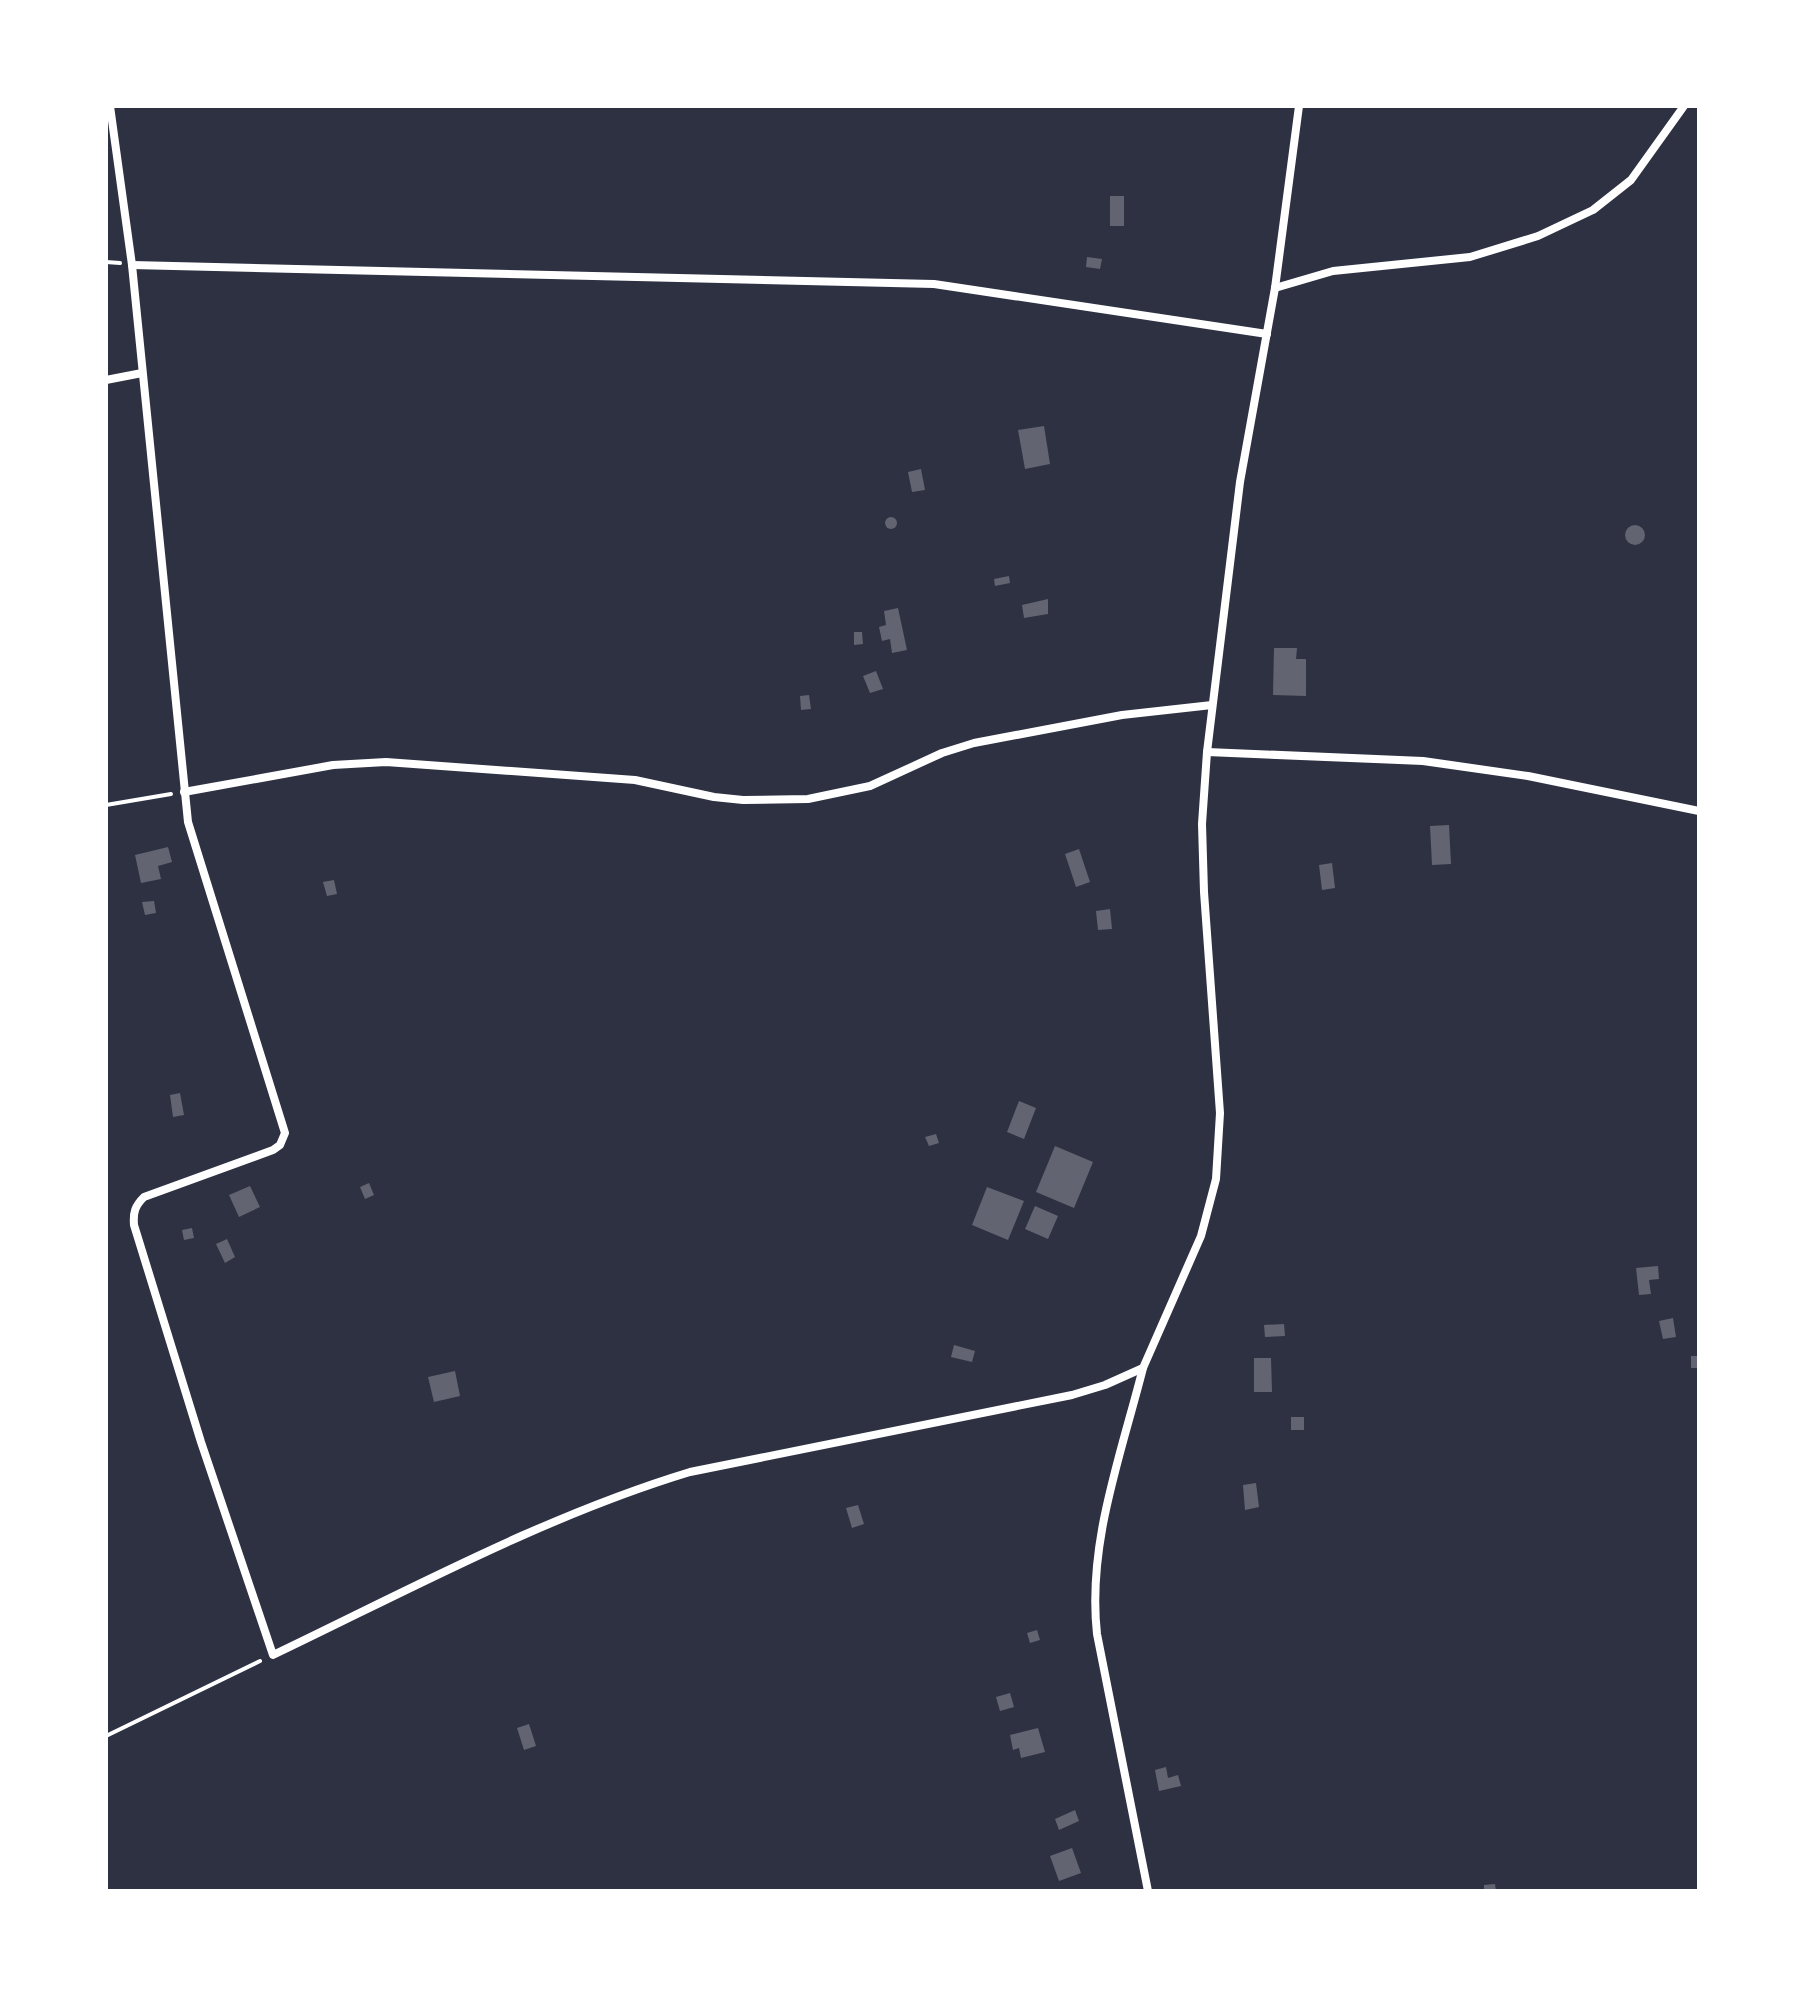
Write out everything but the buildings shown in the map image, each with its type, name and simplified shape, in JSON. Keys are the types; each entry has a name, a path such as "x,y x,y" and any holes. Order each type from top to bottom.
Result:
{"street":[{"path":"110,106 132,265 184,792 195,849 285,1133 280,1145 273,1150 144,1197 133,1213 134,1225 201,1442 273,1655 503,1545 640,1487 690,1472 1072,1395 1143,1368"},
{"path":"1148,1891 1097,1634 1093,1600 1096,1561 1143,1368 1201,1236 1216,1179 1220,1113 1202,824 1207,752 1240,482 1275,288 1299,106"},
{"path":"1275,288 1333,271 1470,257 1538,236 1593,210 1631,180 1684,106"},
{"path":"132,265 934,284 1267,334"},
{"path":"106,380 142,373"},
{"path":"184,792 333,765 386,762 635,780 743,800 808,799 870,786 942,753 974,743 1122,715 1212,705"},
{"path":"1207,752 1437,762 1528,776 1699,811"}],"path":[{"path":"106,805 184,792"},
{"path":"106,1736 273,1655"}]}
